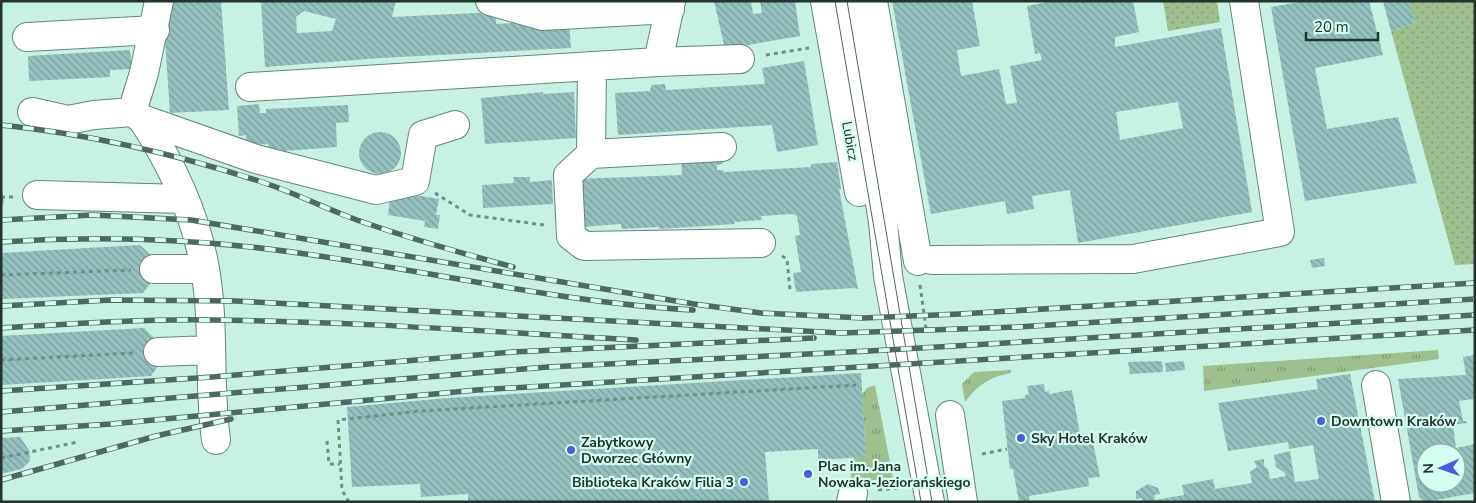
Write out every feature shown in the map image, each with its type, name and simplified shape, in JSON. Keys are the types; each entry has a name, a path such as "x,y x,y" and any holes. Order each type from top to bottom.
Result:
{"street":[{"path":"159,1 155,30 144,73 137,115 174,174 205,269 211,350 212,415 216,440"},
{"path":"490,1 543,16 671,5 658,62"},
{"name":"Lubicz","path":"825,1 865,224 888,276"},
{"name":"Lubicz","path":"847,1 883,222 888,276 930,502"},
{"path":"873,1 925,261 1133,259 1280,232 1244,1"},
{"path":"27,37 155,30"},
{"path":"250,87 658,62 740,59"},
{"path":"591,154 592,66"},
{"path":"32,112 68,120 94,115 137,115 256,159 376,190 415,181 423,135 455,125"},
{"path":"722,147 591,154 568,175 571,236 584,246 760,243"},
{"path":"37,195 183,199"},
{"path":"154,269 205,269"},
{"path":"158,352 211,350"},
{"path":"1376,385 1396,502"},
{"path":"950,415 963,502"},
{"name":"Lubicz","path":"913,502 914,418"},
{"path":"912,461 919,502"}],"path":[{"path":"787,52 800,49"},
{"path":"415,181 470,215 545,226"},
{"path":"2,275 154,269"},
{"path":"788,284 790,290"},
{"path":"1,360 158,352"},
{"path":"349,502 342,490 338,420 420,412 856,385"},
{"path":"327,441 328,464 340,464"},
{"path":"1,458 78,442"},
{"path":"978,455 1007,450"}],"green space":[{"path":"1163,1 1217,1 1220,22 1168,31"},
{"path":"1409,1 1475,1 1475,264 1455,265 1391,31 1415,24"},
{"path":"1438,350 1439,359 1204,391 1203,366"},
{"path":"1011,370 1011,373 996,377 985,383 965,402 962,384 974,372"},
{"path":"875,385 893,478 851,482 851,462 855,457 866,456 862,394 867,388"}],"building":[{"path":"169,1 221,1 229,110 170,113 163,11"},
{"path":"261,1 396,1 392,17 496,12 496,24 569,20 571,48 381,58 265,67","holes":["304,11 336,19 332,31 297,33 296,17"]},
{"path":"714,1 751,1 753,14 762,13 760,1 795,1 800,36 725,49"},
{"path":"892,1 972,1 980,46 957,50 961,76 999,69 1006,104 1017,103 1010,66 1042,60 1040,53 1035,54 1027,6 1053,1 1133,1 1139,32 1115,37 1115,47 1221,28 1252,212 1078,243 1070,190 1032,196 1034,209 1007,214 1005,201 931,214","holes":["1178,102 1183,128 1120,140 1116,112"]},
{"path":"1305,1 1369,1 1383,55 1315,68 1327,129 1398,117 1417,183 1305,201 1271,7"},
{"path":"1383,1 1409,1 1415,24 1391,31"},
{"path":"130,50 132,69 110,70 110,77 29,81 28,56"},
{"path":"804,61 818,145 777,152 772,125 618,135 615,93 650,91 651,85 665,84 666,90 765,84 762,68"},
{"path":"543,92 543,94 574,92 576,138 485,144 481,98"},
{"path":"259,104 260,113 266,113 266,109 348,105 349,122 336,123 337,147 269,152 268,144 246,145 246,135 239,136 237,106"},
{"path":"384,132 392,135 398,141 401,153 398,165 392,171 376,174 368,171 362,165 359,149 362,141 368,135"},
{"path":"722,152 723,164 717,165 717,170 723,170 724,172 811,167 811,164 837,162 841,189 839,189 858,289 796,292 793,273 801,272 795,236 800,235 797,216 792,214 761,216 762,220 734,222 735,224 659,229 659,227 622,229 621,224 582,227 578,179 682,175 681,155"},
{"path":"513,177 530,177 530,182 552,180 553,204 483,208 482,185 514,183"},
{"path":"1,180 4,203 1,207"},
{"path":"391,191 439,199 436,215 440,215 438,229 424,227 425,221 388,215"},
{"path":"140,245 154,258 154,279 143,293 1,299 1,253"},
{"path":"1324,258 1325,266 1312,268 1310,260"},
{"path":"144,328 157,341 158,366 151,376 1,385 1,336"},
{"path":"1475,355 1475,403 1473,399 1459,401 1463,421 1467,423 1453,425 1455,443 1416,443 1416,480 1398,379 1466,375 1463,357"},
{"path":"1162,361 1163,372 1130,374 1128,362"},
{"path":"1184,361 1185,370 1166,372 1165,363"},
{"name":"Zabytkowy Dworzec Główny","path":"861,373 866,457 818,460 818,449 765,452 769,502 468,502 468,494 421,497 420,484 352,487 347,407 448,398"},
{"path":"1350,374 1375,502 1142,502 1142,498 1136,499 1136,491 1148,484 1158,488 1160,494 1154,495 1155,500 1184,495 1182,485 1213,479 1215,489 1252,483 1250,472 1257,467 1254,461 1264,459 1264,466 1268,469 1270,479 1286,476 1285,473 1276,467 1274,455 1290,451 1295,482 1319,479 1313,445 1289,449 1288,442 1228,451 1218,403 1318,389 1316,379"},
{"path":"1044,384 1045,392 1049,391 1049,394 1072,390 1082,445 1093,442 1100,477 1088,478 1089,486 1029,496 1030,502 1019,502 1013,469 1010,469 1002,401 1025,398 1025,395 1029,394 1027,386"},
{"path":"20,437 29,450 30,461 22,469 1,474 1,438"},
{"path":"1475,444 1475,493 1425,502 1419,497 1418,493 1466,493 1466,446"}],"tram line":[{"path":"835,1 921,502"},
{"path":"847,1 932,502"}],"railway":[{"path":"1,125 67,134 132,146 196,162 272,185 376,227 513,267"},
{"path":"1,220 92,215 191,220 694,304 761,313 863,318 960,314 1475,283"},
{"path":"1,242 135,239 234,245 321,256 533,292 640,306 693,310"},
{"path":"1,306 111,300 235,301 841,333 1017,327 1475,299"},
{"path":"1,412 548,367 869,351 1475,315"},
{"path":"1,328 157,320 316,322 636,340"},
{"path":"1,431 111,424 477,390 1475,330"},
{"path":"1,391 212,377 513,352 814,338"},
{"path":"1,480 156,436 231,419"}],"place":[{"name":"Downtown Kraków","path":"1321,421"},
{"name":"Sky Hotel Kraków","path":"1021,438"},
{"name":"Zabytkowy Dworzec Główny","path":"571,450"},
{"name":"Plac im. Jana Nowaka-Jeziorańskiego","path":"808,474"},
{"name":"Biblioteka Kraków Filia 3","path":"744,482"}]}
